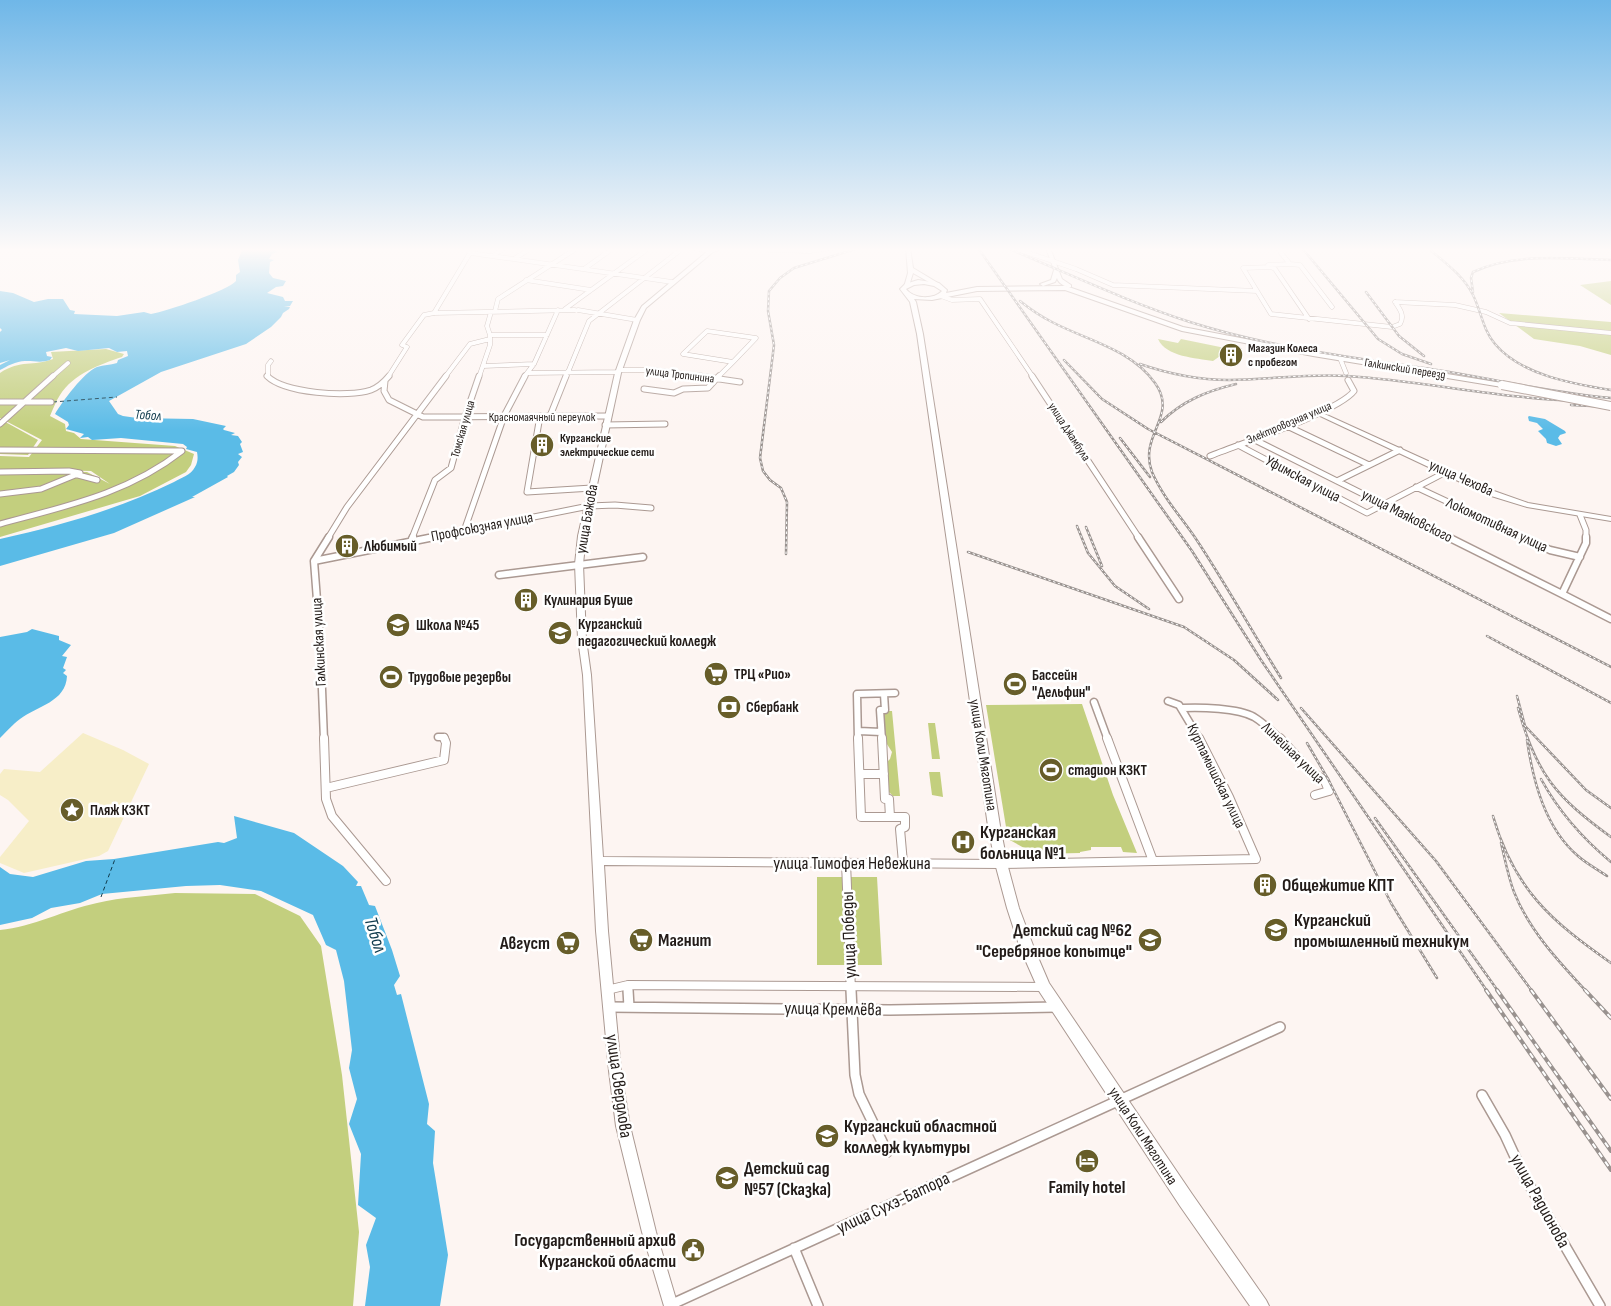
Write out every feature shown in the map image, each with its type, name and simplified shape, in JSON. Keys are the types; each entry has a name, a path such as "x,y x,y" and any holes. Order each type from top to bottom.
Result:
{"main road":[{"name":"улица Бажова","path":"598,861 587,675 582,639 580,564 582,536 606,421 619,371 637,320 643,309"},
{"name":"улица Коли Мяготина","path":"915,309 946,494 1000,864 1021,934 1044,986 1186,1200 1260,1306"},
{"path":"917,314 920,309"},
{"name":"Галкинский переезд","path":"1132,309 1198,332 1611,406"},
{"name":"улица Чехова","path":"1318,413 1491,493 1528,505 1611,519"},
{"name":"улица Тимофея Невежина","path":"598,861 1000,864"},
{"name":"улица Свердлова","path":"598,861 607,990 615,1071 623,1126 649,1232 670,1305"}],"street":[{"path":"434,313 436,309"},
{"path":"271,361 268,365 267,376 274,383 300,389 347,395 366,392 382,385 407,347 402,345 424,315 434,313 564,309 637,320"},
{"path":"550,416 566,372 589,320 605,309"},
{"name":"улица Джамбула","path":"987,309 1179,599"},
{"path":"1267,309 1275,315 1378,326 1397,326 1402,322 1402,312 1400,309"},
{"path":"1304,309 1310,318"},
{"path":"1470,309 1502,317 1510,323 1611,333"},
{"path":"464,531 512,397 534,364 558,310"},
{"name":"Томская улица","path":"410,541 435,480 451,468 465,417 490,345 487,326 493,311"},
{"path":"644,389 674,393 684,389 708,388 717,379 756,338 707,331 683,354 733,362"},
{"path":"314,561 348,507 418,416 470,344 490,337 547,336"},
{"path":"1340,358 1346,373"},
{"path":"0,424 68,363"},
{"path":"483,366 534,364"},
{"name":"улица Тропинина","path":"528,372 656,370 740,382"},
{"name":"Электровозная улица","path":"1210,456 1318,413 1353,394 1348,380"},
{"path":"385,381 384,391 389,400 418,416"},
{"path":"0,402 51,402"},
{"name":"Красномаячный переулок","path":"418,416 550,416 665,424"},
{"path":"540,416 526,492 592,488"},
{"path":"1285,426 1368,465"},
{"name":"улица Маяковского","path":"1253,439 1611,620"},
{"name":"Уфимская улица","path":"1238,445 1367,513 1384,505"},
{"path":"0,450 182,451 157,470 127,485 0,524"},
{"path":"1336,481 1400,450"},
{"path":"0,472 73,471 80,472 78,475"},
{"path":"1384,505 1446,472"},
{"path":"1,495 33,493 78,475 96,480"},
{"name":"Локомотивная улица","path":"1416,488 1550,550 1580,557"},
{"name":"Профсоюзная улица","path":"314,561 589,506 615,505 651,508"},
{"path":"1562,594 1586,542 1586,530 1580,515"},
{"path":"499,575 643,557"},
{"name":"Галкинская улица","path":"314,561 320,639 326,799 332,816 386,881"},
{"path":"895,693 857,694 861,817 905,817 905,827 900,829 903,863"},
{"path":"884,694 885,710 880,710 881,732 885,799 889,799 890,817"},
{"name":"Куртамышская улица","path":"1168,701 1182,708 1228,797 1256,859"},
{"path":"1094,702 1153,862"},
{"name":"Линейная улица","path":"1182,708 1208,706 1214,709 1243,713 1254,717 1284,742 1308,768 1325,781 1329,791 1315,795"},
{"path":"859,731 881,732"},
{"path":"326,788 444,760 446,743 444,737 438,737"},
{"path":"860,774 884,774"},
{"name":"улица Тимофея Невежина","path":"1000,864 1256,859"},
{"name":"улица Победы","path":"846,862 855,1075 859,1094 887,1152"},
{"path":"628,985 628,1007"},
{"name":"улица Кремлёва","path":"607,990 628,985 1044,986"},
{"name":"улица Кремлёва","path":"609,1006 852,1009 1057,1006"},
{"name":"улица Сухэ-Батора","path":"670,1305 1280,1026"},
{"name":"улица Радионова","path":"1482,1095 1505,1135 1523,1174 1600,1306"},
{"path":"794,1248 818,1306"}],"green space":[{"path":"1499,313 1611,322 1611,355 1580,346 1534,339"},
{"path":"1158,339 1178,343 1181,339 1230,349 1213,361 1174,353 1162,345"},
{"path":"106,349 124,354 122,357 88,371 72,381 60,395 50,416 65,424 66,431 74,433 81,439 175,446 194,454 191,465 186,472 140,496 0,537 0,470 87,472 110,484 91,471 0,469 0,456 29,457 42,440 0,418 0,373 14,366 53,359 51,352"},
{"path":"0,419 38,440 28,455 0,454"},
{"name":"стадион КЗКТ","path":"1082,704 1113,795 1137,853 1123,852 1121,847 1091,847 1091,850 1080,853 1035,854 1008,839 986,705"},
{"path":"887,711 892,711 900,796 893,796 889,792 887,762 892,752 885,741 883,714"},
{"path":"928,723 935,723 940,759 932,759"},
{"path":"929,772 940,772 943,797 932,795"},
{"path":"817,877 877,877 882,965 817,965"},
{"path":"175,893 255,894 300,916 321,946 342,1075 359,1232 353,1306 0,1306 0,930 24,926 106,901"}],"sand":[{"name":"Пляж КЗКТ","path":"83,733 123,750 149,764 108,851 99,856 24,873 0,863 0,857 29,821 8,800 0,795 0,774 4,769 40,772"}],"water":[{"path":"0,309 69,309 75,311 74,314 117,316 144,312 151,314 170,309 289,309 271,327 246,344 161,372 109,401 118,414 123,416 193,419 226,426 224,430 235,433 231,435 238,436 242,442 240,444 243,452 238,454 242,457 238,462 239,465 228,477 192,497 195,497 114,533 0,566 0,539 66,522 153,492 188,474 195,467 198,458 197,452 186,449 187,447 183,444 121,438 92,440 88,437 80,438 84,434 66,429 69,425 68,422 55,414 68,395 92,370 97,367 117,363 118,360 128,356 127,351 117,352 109,348 78,351 66,348 46,352 47,356 52,357 50,360 41,362 20,361 0,370 0,365 10,360 0,363 0,332 2,330 0,328"},
{"path":"1529,416 1545,419 1565,431 1566,433 1558,438 1562,444 1556,446 1547,443 1546,439 1538,431 1543,429 1537,423 1529,421"},
{"path":"32,629 59,636 59,640 71,645 62,656 67,657 63,668 66,670 63,673 67,676 65,685 62,692 56,698 20,719 0,738 0,637 27,632"},
{"name":"Тобол","path":"234,816 294,833 343,866 358,882 356,886 361,886 369,905 375,906 400,976 394,985 397,995 401,994 429,1104 427,1124 435,1131 433,1163 448,1255 440,1306 365,1306 370,1267 366,1245 376,1218 358,1205 361,1154 349,1124 357,1099 349,1068 352,1050 344,981 336,950 326,945 313,915 261,891 220,885 186,886 102,894 80,903 51,908 32,918 0,925 0,867 10,874 33,877 86,861 114,859 218,842 224,843 237,838"}],"ferry route":[{"path":"53,402 117,397"},
{"path":"101,897 115,859"}],"railway":[{"path":"768,309 774,345 760,458 763,471 770,480 781,488 787,502 786,554"},
{"path":"1021,309 1192,551 1261,660 1487,991"},
{"path":"1031,309 1052,322 1107,346 1145,371 1155,383 1161,395 1163,406 1154,432"},
{"path":"1154,309 1221,331 1283,346 1443,371 1548,390 1611,398"},
{"path":"1353,309 1378,339 1402,354 1431,364"},
{"path":"1379,309 1399,336 1424,356"},
{"path":"1479,309 1491,339 1506,355 1519,363 1533,371 1564,381 1611,390"},
{"path":"1064,360 1102,399 1154,432"},
{"path":"1140,364 1195,378 1244,380 1318,375 1347,376 1376,378 1493,394 1581,401"},
{"path":"1161,422 1186,403 1215,390 1236,384"},
{"path":"1571,405 1611,407"},
{"path":"1154,432 1611,667"},
{"path":"1154,432 1149,459 1157,482 1167,500 1209,559 1281,678"},
{"path":"1120,438 1150,477"},
{"path":"1077,526 1088,553 1115,586 1149,609"},
{"path":"1086,527 1102,566"},
{"path":"968,552 1184,627 1234,660 1278,700"},
{"path":"1487,636 1611,703"},
{"path":"1517,696 1525,726 1586,790 1611,808"},
{"path":"1301,708 1436,861 1532,991"},
{"path":"1518,708 1532,750 1551,782 1576,809 1611,837"},
{"path":"1527,740 1542,803 1557,832 1578,856 1607,876"},
{"path":"1307,743 1328,779 1391,903 1437,978"},
{"path":"1541,779 1555,803 1572,824 1590,844 1611,862"},
{"path":"1493,816 1512,864 1537,901 1570,933 1611,963"},
{"path":"1375,818 1498,991"},
{"path":"1501,843 1508,874 1520,906 1536,932 1555,957 1586,991"},
{"path":"1486,990 1611,1170"},
{"path":"1497,990 1611,1151"},
{"path":"1531,990 1611,1099"},
{"path":"1585,990 1611,1018"}],"place":[{"name":"Магазин Колеса с пробегом","path":"1231,355"},
{"name":"Курганские электрические сети","path":"542,445"},
{"name":"Любимый","path":"347,546"},
{"name":"Кулинария Буше","path":"526,600"},
{"name":"Школа №45","path":"398,625"},
{"name":"Курганский педагогический колледж","path":"560,633"},
{"name":"ТРЦ «Рио»","path":"716,674"},
{"name":"Трудовые резервы","path":"391,677"},
{"name":"Бассейн \"Дельфин\"","path":"1015,684"},
{"name":"Сбербанк","path":"729,707"},
{"name":"стадион КЗКТ","path":"1051,770"},
{"name":"Пляж КЗКТ","path":"72,810"},
{"name":"Курганская больница №1","path":"963,842"},
{"name":"Общежитие КПТ","path":"1265,885"},
{"name":"Курганский промышленный техникум","path":"1276,930"},
{"name":"Магнит","path":"641,940"},
{"name":"Детский сад №62 \"Серебряное копытце\"","path":"1150,940"},
{"name":"Август","path":"568,943"},
{"name":"Курганский областной колледж культуры","path":"827,1136"},
{"name":"Family hotel","path":"1087,1161"},
{"name":"Детский сад №57 (Сказка)","path":"727,1178"},
{"name":"Государственный архив Курганской области","path":"693,1250"}]}
